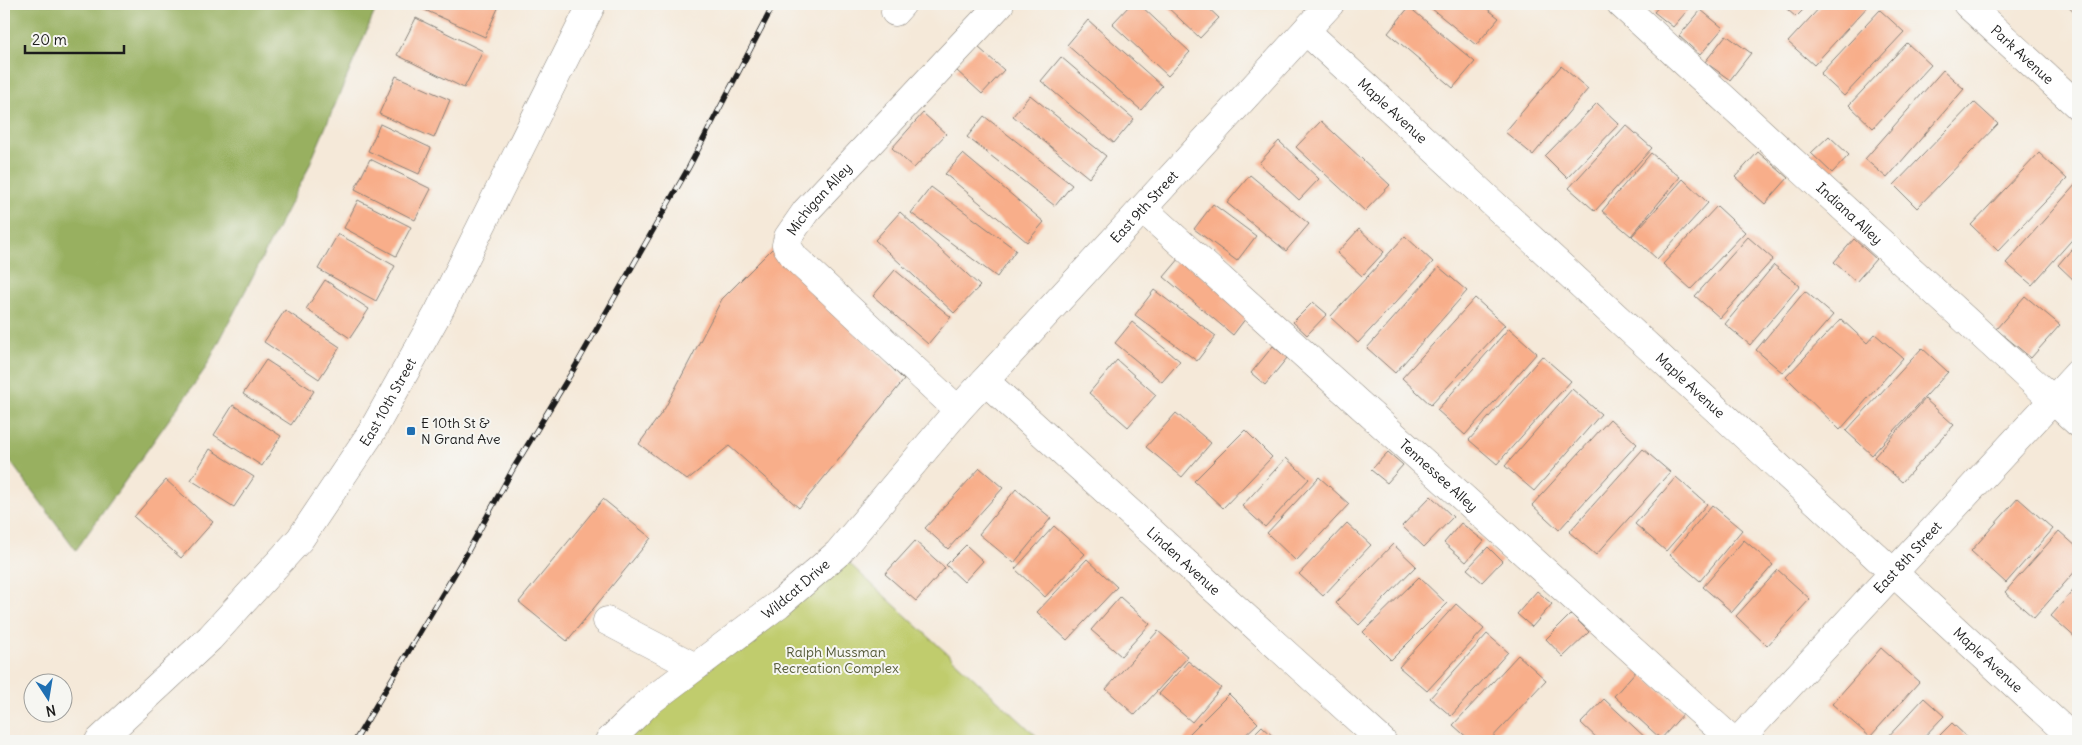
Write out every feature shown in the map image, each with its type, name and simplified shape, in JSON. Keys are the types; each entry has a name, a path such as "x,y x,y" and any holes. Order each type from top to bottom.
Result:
{"street":[{"name":"East 10th Street","path":"99,741 210,638 300,539 371,433 439,311 592,4"},
{"name":"Michigan Alley","path":"958,410 795,258 786,245 788,237 806,211 1000,4"},
{"name":"East 9th Street","path":"958,410 1330,4"},
{"name":"Indiana Alley","path":"1621,4 2078,422"},
{"name":"Park Avenue","path":"1967,4 2078,106"},
{"name":"Maple Avenue","path":"1307,29 1306,31 2076,741"},
{"name":"Tennessee Alley","path":"1143,209 1733,741"},
{"name":"East 8th Street","path":"1738,741 1893,571 2078,373"},
{"name":"Linden Avenue","path":"985,381 1382,741"},
{"name":"Wildcat Drive","path":"609,741 649,702 778,604 838,553 958,410"},
{"path":"608,621 695,667"}],"green space":[{"path":"4,4 378,4 306,173 205,369 76,550 4,453"},
{"name":"Ralph Mussman Recreation Complex","path":"838,553 1042,741 609,741"}],"building":[{"path":"417,4 500,4 485,37 416,6"},
{"path":"1131,4 1139,4 1190,52 1168,76 1112,24"},
{"path":"1164,4 1204,4 1219,18 1200,38"},
{"path":"1426,4 1481,4 1499,18 1476,45"},
{"path":"1661,4 1693,4 1673,27 1654,12"},
{"path":"1781,4 1809,4 1796,17"},
{"path":"1823,4 1870,4 1814,65 1788,42"},
{"path":"2066,4 2078,4 2078,15"},
{"path":"1409,7 1475,62 1453,88 1388,33"},
{"path":"1701,10 1723,28 1700,55 1679,36"},
{"path":"1880,10 1904,32 1844,96 1820,74"},
{"path":"416,18 483,51 464,88 397,55"},
{"path":"1088,20 1162,86 1141,110 1067,45"},
{"path":"1726,35 1751,53 1730,80 1705,62"},
{"path":"1907,43 1931,65 1873,128 1849,105"},
{"path":"978,47 1004,70 982,94 956,70"},
{"path":"1061,57 1134,119 1114,143 1041,81"},
{"path":"1561,66 1588,89 1533,155 1505,132"},
{"path":"1943,70 1964,89 1887,178 1865,159"},
{"path":"396,76 450,100 434,138 379,114"},
{"path":"1030,95 1106,156 1089,178 1013,116"},
{"path":"1974,102 1998,124 1917,208 1894,185"},
{"path":"1597,103 1619,124 1567,178 1545,156"},
{"path":"923,113 946,134 914,168 892,148"},
{"path":"984,116 1072,185 1055,206 967,137"},
{"path":"1321,121 1390,185 1365,211 1296,147"},
{"path":"380,124 431,148 419,174 368,151"},
{"path":"1626,125 1652,148 1595,211 1569,188"},
{"path":"1829,136 1849,155 1832,173 1811,153"},
{"path":"1279,141 1319,179 1299,200 1259,163"},
{"path":"1758,152 1788,178 1765,204 1735,177"},
{"path":"1651,153 1680,177 1631,236 1602,211"},
{"path":"2039,153 2067,179 1998,251 1971,225"},
{"path":"963,154 1044,222 1027,242 945,174"},
{"path":"370,159 431,189 415,220 355,189"},
{"path":"1250,175 1309,224 1286,251 1227,203"},
{"path":"1683,179 1708,203 1657,259 1632,236"},
{"path":"2076,184 2078,186 2078,233 2032,285 2006,263"},
{"path":"931,187 1016,250 997,277 911,213"},
{"path":"358,200 411,227 396,256 344,228"},
{"path":"1213,204 1256,236 1237,261 1194,229"},
{"path":"1717,206 1745,232 1691,289 1663,264"},
{"path":"900,212 980,286 954,313 875,240"},
{"path":"1359,229 1384,252 1362,276 1337,253"},
{"path":"338,234 395,266 376,301 318,269"},
{"path":"1405,236 1433,262 1358,343 1330,317"},
{"path":"1748,237 1773,259 1720,318 1695,296"},
{"path":"1854,239 1876,259 1856,282 1834,262"},
{"path":"2078,242 2078,284 2058,265"},
{"path":"772,249 904,380 799,508 729,446 687,480 639,444 665,408 722,299"},
{"path":"1180,258 1249,314 1233,335 1164,277"},
{"path":"1774,265 1800,286 1750,345 1725,324"},
{"path":"1439,267 1467,291 1395,373 1367,348"},
{"path":"895,270 951,317 928,344 873,296"},
{"path":"325,280 369,309 350,338 306,309"},
{"path":"1154,290 1216,336 1197,361 1135,315"},
{"path":"1805,291 1833,315 1783,373 1756,350"},
{"path":"2025,296 2060,325 2031,358 1996,329"},
{"path":"1475,298 1505,325 1431,405 1402,378"},
{"path":"1313,302 1327,314 1307,335 1293,322"},
{"path":"285,310 340,347 319,379 264,342"},
{"path":"1841,319 1867,343 1875,334 1903,358 1840,430 1786,377"},
{"path":"1132,322 1180,361 1162,382 1115,343"},
{"path":"1509,328 1537,353 1465,435 1437,410"},
{"path":"1273,346 1287,358 1265,385 1251,373"},
{"path":"1922,348 1948,372 1872,455 1846,431"},
{"path":"1542,356 1571,381 1497,464 1469,440"},
{"path":"266,360 314,391 291,425 243,394"},
{"path":"1117,360 1156,395 1128,427 1089,393"},
{"path":"1572,389 1601,414 1534,491 1505,466"},
{"path":"1925,399 1954,425 1902,482 1874,457"},
{"path":"233,405 281,436 262,466 214,435"},
{"path":"1176,413 1211,443 1182,477 1146,447"},
{"path":"1610,419 1637,444 1559,530 1532,505"},
{"path":"1245,430 1272,457 1223,508 1194,481"},
{"path":"210,449 254,477 234,507 191,480"},
{"path":"1643,449 1670,472 1596,555 1569,532"},
{"path":"1388,452 1403,465 1387,483 1371,470"},
{"path":"1286,458 1309,479 1265,527 1242,506"},
{"path":"980,468 1003,488 948,549 925,528"},
{"path":"1319,477 1349,504 1296,561 1267,533"},
{"path":"1676,477 1707,504 1666,551 1635,524"},
{"path":"166,480 213,522 181,558 134,517"},
{"path":"1016,489 1051,518 1014,563 979,534"},
{"path":"1431,496 1453,517 1424,547 1402,526"},
{"path":"2018,498 2053,529 2006,583 1971,551"},
{"path":"603,499 651,538 567,641 519,602"},
{"path":"1712,505 1742,530 1700,581 1670,555"},
{"path":"1347,523 1371,545 1323,596 1299,574"},
{"path":"1461,523 1484,541 1466,562 1444,543"},
{"path":"1054,526 1085,554 1045,597 1015,569"},
{"path":"2059,531 2078,548 2078,568 2034,618 2005,592"},
{"path":"1744,540 1773,565 1732,612 1703,587"},
{"path":"915,541 945,568 916,601 885,574"},
{"path":"1393,544 1416,566 1359,625 1336,603"},
{"path":"966,545 983,561 964,582 946,565"},
{"path":"1488,547 1502,561 1482,582 1467,569"},
{"path":"1087,559 1117,587 1067,640 1037,612"},
{"path":"1778,570 1810,599 1767,646 1736,616"},
{"path":"1419,577 1447,604 1391,660 1363,632"},
{"path":"2078,585 2078,640 2051,616"},
{"path":"1537,591 1552,604 1532,627 1517,614"},
{"path":"1120,597 1150,624 1121,656 1091,630"},
{"path":"1456,604 1484,629 1427,691 1399,667"},
{"path":"1571,614 1589,632 1563,657 1546,639"},
{"path":"1158,631 1188,657 1135,715 1106,689"},
{"path":"1487,634 1508,652 1451,716 1430,698"},
{"path":"1881,648 1919,682 1870,737 1832,704"},
{"path":"1518,655 1546,680 1489,741 1471,741 1453,725"},
{"path":"1188,661 1221,688 1192,722 1159,694"},
{"path":"1637,670 1684,713 1661,739 1614,696"},
{"path":"1229,694 1258,723 1239,741 1186,741 1184,739"},
{"path":"1924,698 1944,716 1920,741 1884,741"},
{"path":"1604,699 1649,741 1600,741 1581,723"},
{"path":"1952,723 1971,741 1934,741"},
{"path":"1262,726 1278,741 1247,741"}],"railway":[{"path":"355,741 467,553 513,469 575,367 689,167 774,4"}],"place":[{"name":"E 10th St & N Grand Ave","path":"411,431"}]}
